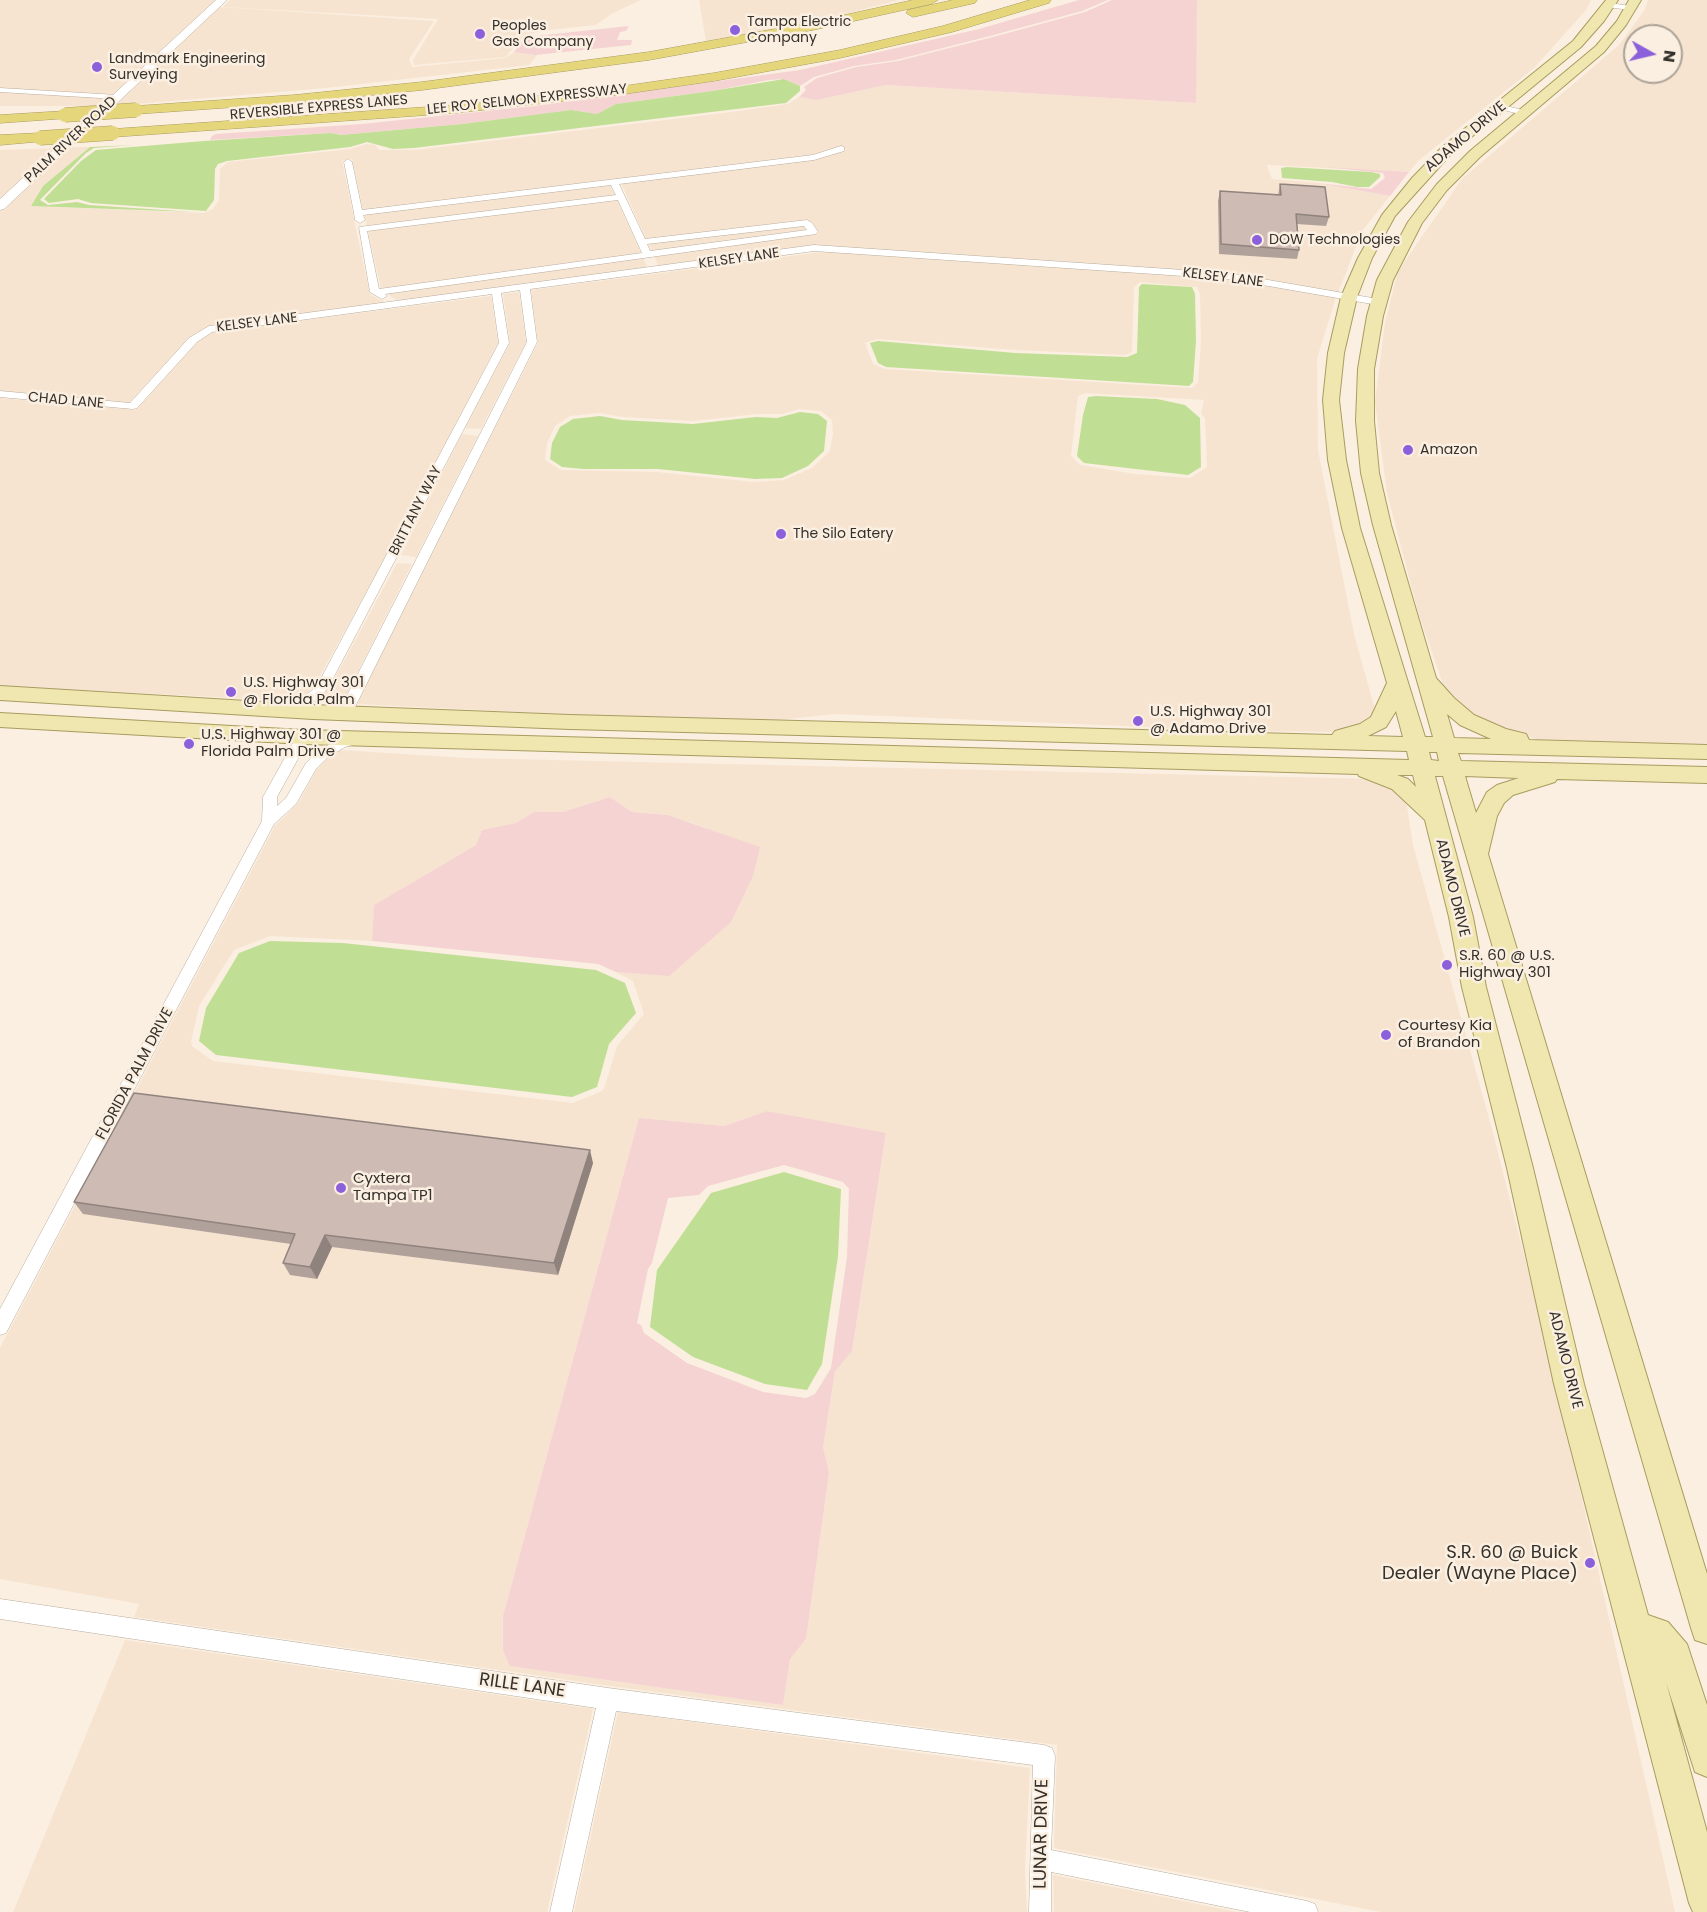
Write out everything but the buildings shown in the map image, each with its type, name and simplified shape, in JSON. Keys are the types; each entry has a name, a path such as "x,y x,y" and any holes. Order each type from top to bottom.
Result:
{"highway":[{"name":"LEE ROY SELMON EXPRESSWAY","path":"0,119 294,99 422,86 649,56 813,26 931,0"},
{"path":"349,117 702,70 825,46 1006,0"},
{"name":"LEE ROY SELMON EXPRESSWAY","path":"0,140 45,133 349,117 516,103 714,77 877,46 980,20 1044,0"},
{"path":"294,99 335,99 396,93 608,66 848,26 975,1"},
{"path":"904,22 975,1"},
{"path":"636,72 655,69"},
{"name":"REVERSIBLE EXPRESS LANES","path":"117,128 321,109 546,84"},
{"path":"0,132 45,133"}],"main road":[{"name":"ADAMO DRIVE","path":"1611,2 1577,44 1447,150 1403,197 1372,243 1349,297 1341,324 1331,381 1334,442 1351,528 1377,608 1396,685 1416,744 1461,917 1474,987 1520,1168 1569,1384 1707,1904"},
{"name":"ADAMO DRIVE","path":"1633,4 1600,49 1475,154 1428,203 1404,240 1385,280 1370,339 1364,388 1368,455 1382,525 1707,1628"},
{"path":"1425,674 1448,704 1467,720 1501,735 1559,748"},
{"path":"1316,742 1374,726 1384,715 1396,685"},
{"path":"0,693 345,713 570,722 1707,752"},
{"path":"0,702 128,701"},
{"path":"0,720 42,715 113,714 297,723 316,722 345,713"},
{"path":"0,720 359,739 1707,775"},
{"path":"303,737 348,726 442,730 526,727 570,722"},
{"path":"617,746 646,736 804,741 817,738 827,728"},
{"path":"1342,764 1368,771 1400,784 1434,817"},
{"path":"1478,856 1486,816 1495,798 1518,785 1570,771"},
{"path":"1635,1627 1656,1634 1675,1656 1707,1760"}],"street":[{"name":"PALM RIVER ROAD","path":"0,206 222,0"},
{"path":"1611,2 1633,4"},
{"path":"0,90 117,97"},
{"path":"1502,106 1524,113"},
{"path":"358,213 814,157 841,149"},
{"path":"348,162 375,292 398,305"},
{"path":"614,182 655,270"},
{"path":"362,229 621,197"},
{"path":"375,292 813,232 807,223 642,242"},
{"name":"KELSEY LANE","path":"133,406 194,340 209,329 814,248 1228,276 1378,302"},
{"name":"BRITTANY WAY","path":"345,713 406,560 472,432 532,342 525,288"},
{"name":"BRITTANY WAY","path":"288,710 315,695 323,686 406,560 472,432 504,343 496,292"},
{"name":"CHAD LANE","path":"0,394 133,406"},
{"name":"FLORIDA PALM DRIVE","path":"270,821 270,797 303,737"},
{"name":"FLORIDA PALM DRIVE","path":"0,1327 270,821 291,801 311,766 323,754 339,744 359,739"},
{"name":"RILLE LANE","path":"0,1609 608,1698 1044,1756"},
{"path":"561,1912 608,1698"},
{"name":"LUNAR DRIVE","path":"1041,1912 1040,1859 1044,1756"},
{"path":"1040,1859 1307,1912"}],"shaded area":[{"path":"0,0 218,0 115,95 0,88"},
{"name":"Peoples Gas Company","path":"230,0 641,0 611,14 596,25 540,31 522,37 506,57 414,65 413,60 438,19 223,7"},
{"name":"Tampa Electric Company","path":"699,0 899,0 826,19 706,41"},
{"path":"1079,0 1108,0 1082,11 990,36 896,60 854,66 814,77 800,86 784,79 769,80 712,91 616,104 597,114 571,110 462,124 341,135 331,133 210,140 216,134 362,124 535,106 800,70 979,29"},
{"path":"1112,0 1197,0 1196,103 886,85 817,100 799,97 806,90 804,87 817,78 856,67 898,61 993,37 1085,12"},
{"path":"1197,0 1591,0 1586,10 1534,68 1418,161 1409,172 1267,165 1272,179 1318,183 1390,196 1362,231 1338,293 1228,274 815,246 659,267 654,256 815,234 818,231 812,222 805,220 646,239 621,183 816,159 847,150 842,147 812,155 363,210 352,159 342,161 369,291 371,295 388,304 204,328 188,339 129,403 0,391 0,211 68,147 90,147 43,186 31,206 204,213 213,209 219,200 220,169 228,162 350,149 367,144 375,145 379,150 415,150 732,112 788,104 799,97 817,100 886,85 1195,103"},
{"path":"1648,0 1707,0 1707,745 1536,739 1504,731 1472,717 1445,690 1418,612 1387,493 1375,402 1385,323 1398,271 1462,179 1623,40 1623,84 1683,84 1683,24 1634,24 1644,11"},
{"path":"219,7 434,21 409,59 412,67 506,58 514,52 537,55 529,65 326,88 113,106"},
{"path":"629,26 626,31 620,32 617,40 632,40 631,45 535,55 514,52 526,37"},
{"path":"784,79 800,86 800,91 786,103 414,148 393,149 367,142 350,147 227,161 218,164 215,169 214,200 206,211 91,203 78,199 49,203 44,199 81,161 96,150 331,133 341,135 462,124 571,110 597,114 616,104"},
{"path":"0,91 111,98 103,106 0,106"},
{"path":"134,145 94,148 86,153 40,200 48,205 77,202 89,205 194,212 31,206 43,186 90,147"},
{"path":"58,148 0,201 0,150"},
{"path":"1324,167 1409,172 1390,196 1318,183 1371,189 1385,178 1383,173"},
{"path":"1281,168 1371,172 1380,174 1380,177 1369,187 1357,187 1332,182 1282,178"},
{"path":"610,185 615,196 367,226 364,214"},
{"path":"617,200 641,253 381,289 368,231"},
{"path":"803,225 806,230 652,251 648,243"},
{"path":"830,251 1227,279 1336,297 1317,359 1318,450 1354,634 1376,713 1367,722 1336,732 1242,731 836,714 759,722 679,720 357,704 391,632 538,343 531,290","holes":["1140,282 1197,287 1200,294 1201,341 1198,382 1192,388 885,369 873,364 865,343 877,339 1015,350 1125,355 1132,352 1134,287","1086,393 1204,400 1201,414 1205,418 1207,467 1190,478 1136,474 1080,465 1071,456 1078,396","799,409 821,411 832,420 833,433 830,451 812,468 784,480 754,482 657,472 561,470 545,460 547,443 555,426 570,416 600,413 623,417 693,421 757,414 782,414"]},
{"path":"643,257 648,269 401,302 385,293"},
{"path":"1142,284 1192,287 1195,294 1196,341 1193,382 1189,386 886,367 878,363 870,343 878,341 1015,353 1127,357 1137,353 1139,287"},
{"path":"519,292 526,342 481,429 465,428 510,343 503,294"},
{"path":"491,296 498,343 385,558 315,685 308,692 294,701 0,686 0,398 136,410 199,340 212,332"},
{"path":"1088,397 1157,399 1185,405 1200,418 1201,467 1188,475 1084,463 1077,456 1083,415"},
{"path":"800,412 818,414 827,421 824,451 808,466 782,478 755,479 658,469 584,469 562,467 550,459 552,443 560,427 573,419 600,416 622,420 693,424 756,417 777,418"},
{"path":"462,434 478,436 416,557 401,555"},
{"path":"397,563 412,564 342,703 314,702 330,687"},
{"path":"340,750 466,758 1377,779 1406,800 1413,845 1492,1129 1551,1361 1675,1912 1381,1912 1054,1848 1057,1745 610,1686 134,1617 139,1604 0,1579 0,1348 275,826 299,802 318,767 329,756","holes":["610,797 632,812 668,815 707,828 626,971 616,972 633,981 644,1014 617,1046 604,1089 600,1092 573,1103 213,1061 192,1046 199,1006 234,950 270,936 372,941 374,905 476,845 482,830 517,823 534,812 563,812","767,1111 886,1134 852,1351 835,1372 823,1447 829,1473 806,1639 790,1659 783,1705 503,1616 639,1119 724,1126"]},
{"path":"610,797 632,812 668,815 760,847 753,876 731,922 669,976 616,972 598,964 372,941 374,905 476,845 482,830 516,823 534,812 563,812"},
{"path":"270,941 343,943 596,970 625,983 636,1013 609,1044 597,1087 572,1097 216,1055 199,1041 206,1008 239,953"},
{"path":"767,1111 886,1133 852,1351 835,1372 823,1447 829,1473 806,1639 790,1659 783,1705 510,1666 503,1650 503,1616 639,1118 724,1126","holes":["784,1165 843,1182 849,1189 847,1257 831,1368 815,1394 806,1398 763,1392 687,1363 644,1333 641,1325 637,1323 648,1269 652,1263 668,1198 699,1195 708,1186"]},
{"path":"784,1172 841,1189 838,1256 822,1364 807,1390 765,1384 693,1357 650,1327 657,1270 711,1193"},
{"path":"125,1640 593,1709 547,1912 13,1912"},
{"path":"618,1712 1030,1768 1025,1870 1027,1912 574,1912"},
{"path":"1054,1875 1237,1912 1054,1912"}],"place":[{"name":"Tampa Electric Company","path":"735,30"},
{"name":"Peoples Gas Company","path":"480,34"},
{"name":"Landmark Engineering Surveying","path":"97,67"},
{"name":"DOW Technologies","path":"1257,240"},
{"name":"Amazon","path":"1408,450"},
{"name":"The Silo Eatery","path":"781,534"},
{"name":"U.S. Highway 301 @ Florida Palm","path":"231,692"},
{"name":"U.S. Highway 301 @ Adamo Drive","path":"1138,721"},
{"name":"U.S. Highway 301 @ Florida Palm Drive","path":"189,744"},
{"name":"S.R. 60 @ U.S. Highway 301","path":"1447,965"},
{"name":"Courtesy Kia of Brandon","path":"1386,1035"},
{"name":"Cyxtera Tampa TP1","path":"341,1188"},
{"name":"S.R. 60 @ Buick Dealer (Wayne Place)","path":"1590,1563"}]}
